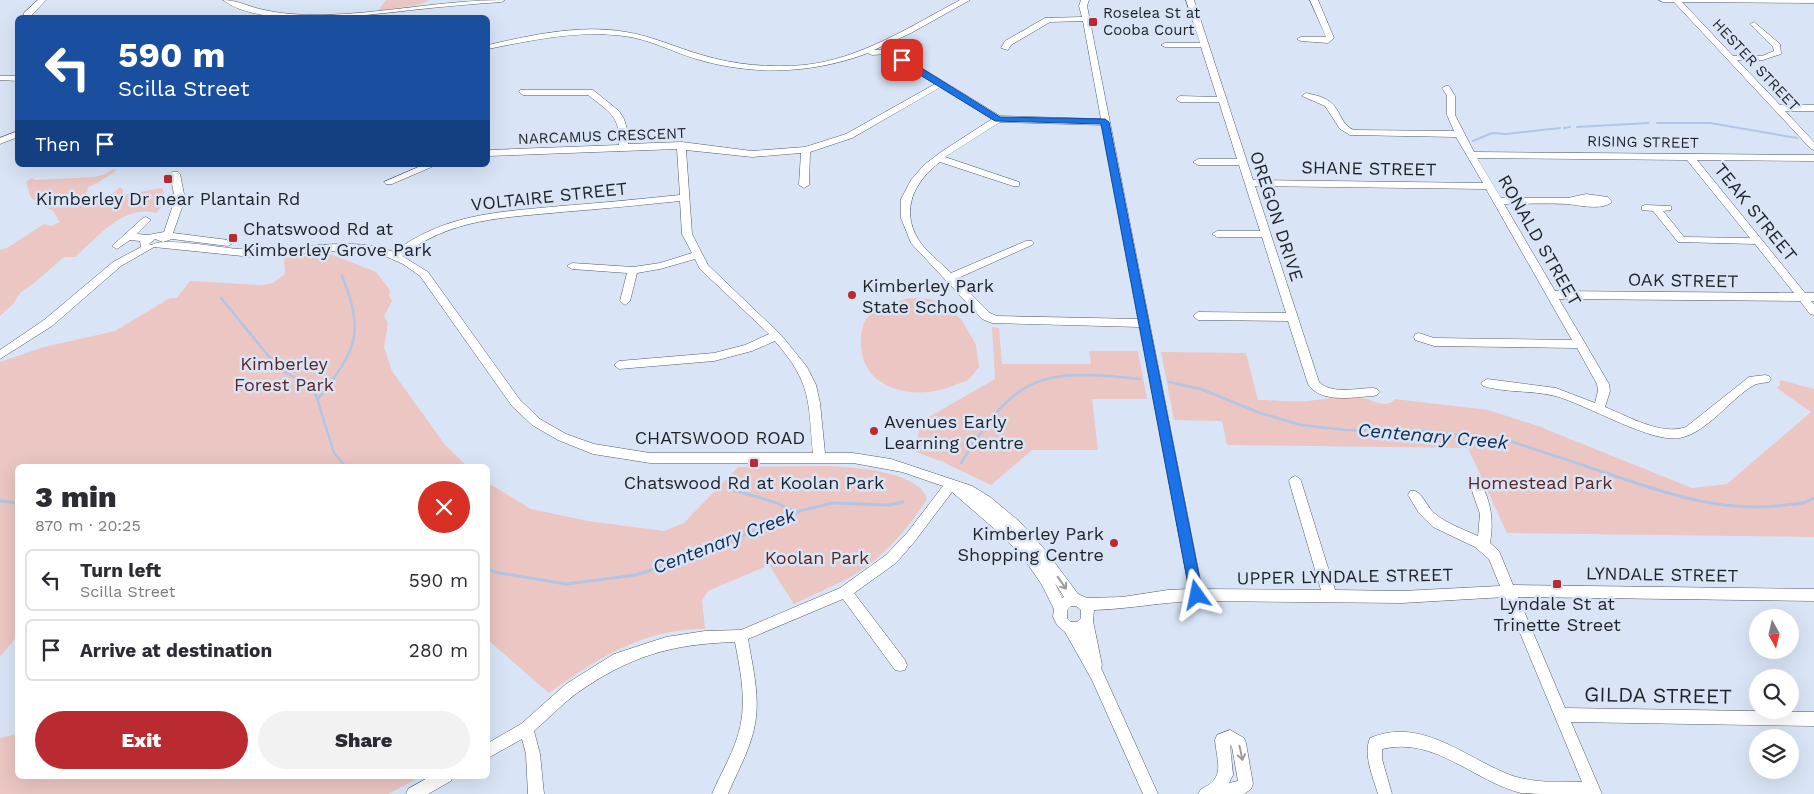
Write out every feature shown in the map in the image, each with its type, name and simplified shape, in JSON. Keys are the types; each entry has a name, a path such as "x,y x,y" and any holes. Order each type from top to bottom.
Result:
{"street":[{"path":"27,14 42,0"},
{"path":"227,0 264,12 298,15"},
{"path":"361,15 420,7 501,0"},
{"path":"1085,0 1083,6 1197,595"},
{"name":"OREGON DRIVE","path":"1190,0 1314,384 1318,388 1336,393 1373,392"},
{"path":"1301,39 1325,41 1330,38 1314,0"},
{"path":"1663,0 1814,1"},
{"path":"682,52 699,60 721,66 775,72 822,67 853,60 872,53 965,1"},
{"path":"490,47 545,35 590,32 641,37 720,63 748,67 789,68 845,59 875,48 965,1"},
{"name":"HESTER STREET","path":"1677,1 1814,147"},
{"path":"1005,48 1008,43 1048,20 1086,19"},
{"path":"1731,58 1763,58 1778,52 1778,46 1754,24"},
{"path":"888,52 889,47 896,41"},
{"path":"1165,45 1205,45"},
{"path":"872,53 888,52 998,119 1105,122"},
{"path":"0,78 15,78"},
{"name":"NARCAMUS CRESCENT","path":"490,154 682,145 752,154 806,150 857,133 941,84"},
{"name":"RONALD STREET","path":"1446,88 1450,96 1451,115 1459,134 1603,384 1604,392 1599,408"},
{"path":"523,92 590,92 616,113 620,119 624,132 623,147"},
{"path":"1306,96 1326,102 1331,107 1340,127 1353,134 1459,134"},
{"path":"1180,99 1222,100"},
{"path":"1777,108 1814,108"},
{"path":"998,119 938,158 915,179 906,196 903,213 908,230 914,241 986,316 996,320 1144,323"},
{"path":"0,141 15,135"},
{"path":"682,145 687,234 696,255 711,274 775,336 801,366 811,387 816,411 819,457"},
{"path":"804,185 806,150"},
{"name":"RISING STREET","path":"1472,155 1814,158"},
{"name":"TEAK STREET","path":"1690,157 1814,311"},
{"path":"938,158 1016,184"},
{"path":"1198,162 1243,162"},
{"path":"389,182 426,167"},
{"path":"0,355 45,322 112,268 151,241 168,234 180,207 180,186 175,170"},
{"name":"SHANE STREET","path":"1249,183 1489,186"},
{"name":"VOLTAIRE STREET","path":"395,256 407,246 424,238 462,222 481,217 684,198"},
{"path":"1498,201 1569,201"},
{"path":"1645,208 1668,208"},
{"path":"1656,208 1681,240 1758,241"},
{"path":"117,246 146,220"},
{"path":"1217,234 1266,234"},
{"name":"CHATSWOOD ROAD","path":"151,241 172,236 253,246 302,249 351,247 378,250 395,256 410,262 424,274 516,403 536,422 562,437 593,449 650,458 853,458 892,463 922,471 950,484 1001,520 1050,567 1079,603"},
{"path":"128,237 151,241"},
{"name":"CHATSWOOD ROAD","path":"151,241 256,254 302,249"},
{"path":"948,278 1029,243"},
{"path":"253,246 260,249 276,250 275,253"},
{"path":"572,266 633,270 660,266 696,255"},
{"path":"625,301 633,270"},
{"name":"OAK STREET","path":"1552,294 1814,297"},
{"path":"1198,316 1293,317"},
{"path":"0,349 45,322"},
{"path":"619,365 714,357 748,348 775,336"},
{"path":"1419,337 1434,342 1580,344"},
{"path":"1487,383 1556,392 1650,429 1679,434 1690,430 1753,380 1764,379"},
{"path":"1295,481 1330,597"},
{"path":"490,750 526,729 571,689 619,659 666,643 705,637 741,636 845,592 891,559 911,537 950,484"},
{"path":"1476,485 1487,511 1483,545"},
{"path":"1385,794 1374,759 1375,743 1398,738 1420,741 1444,750 1512,783 1536,789 1593,792 1494,555 1483,545 1431,519 1414,495"},
{"name":"CHATSWOOD ROAD","path":"1001,520 1037,566 1052,590 1060,608"},
{"name":"UPPER LYNDALE STREET","path":"1079,603 1122,603 1168,596 1197,595 1402,597 1510,591"},
{"name":"LYNDALE STREET","path":"1510,591 1814,595"},
{"path":"845,592 900,665"},
{"path":"1097,675 1088,610 1079,603 1066,602 1058,612 1061,621 1068,627 1097,675 1151,794"},
{"name":"UPPER LYNDALE STREET","path":"1088,620 1122,603"},
{"path":"1068,627 1079,628 1088,620"},
{"path":"720,794 738,752 749,717 750,700 741,636"},
{"name":"GILDA STREET","path":"1561,715 1814,719"},
{"path":"526,729 533,754 536,794"},
{"path":"413,794 440,779"}],"green space":[{"path":"386,0 429,0 421,4 378,11"},
{"path":"113,169 117,170 88,187 87,194 105,196 113,193 120,187 123,190 123,195 162,188 167,201 156,213 133,213 111,224 75,257 64,257 20,293 14,303 0,316 0,250 7,248 44,224 51,226 60,222 53,211 31,198 26,182 32,178 35,180 94,177 103,175"},
{"name":"Kimberley Forest Park","path":"330,254 376,272 390,290 389,296 392,301 384,316 388,323 384,347 392,371 445,445 465,464 15,464 15,638 0,657 0,362 44,347 115,331 170,298 177,298 190,281 262,285 273,283 285,274 284,258"},
{"path":"908,298 930,299 945,305 961,319 976,345 979,367 968,380 940,390 908,392 893,388 880,381 869,371 863,357 861,340 864,323 870,315 879,309"},
{"path":"992,327 999,328 1002,364 1091,364 1089,351 1138,351 1147,399 1092,399 1098,450 1032,450 991,485 943,462 916,452 920,422 995,379"},
{"name":"Homestead Park","path":"1161,352 1246,353 1258,400 1299,401 1356,397 1383,404 1387,404 1395,399 1488,410 1538,426 1692,488 1727,484 1811,412 1777,388 1780,385 1780,380 1814,389 1814,537 1507,533 1468,448 1227,445 1222,421 1174,420"},
{"name":"Koolan Park","path":"827,466 867,469 883,472 912,482 922,490 927,499 894,543 869,565 842,581 794,604 769,565 708,591 702,600 705,629 683,630 662,634 622,648 585,669 549,693 490,642 490,484 531,509 588,521 664,531 684,523 738,467"},
{"path":"15,734 15,779 416,779 388,794 0,794 0,738"}],"waterway":[{"path":"1577,127 1648,123"},
{"path":"1657,123 1710,123 1797,138"},
{"path":"1564,128 1570,127"},
{"path":"1473,141 1492,133 1506,134 1560,128"},
{"path":"318,399 341,368 353,342 355,328 354,313 342,276"},
{"path":"221,298 279,369 306,383 316,395 334,453 343,464"},
{"name":"Centenary Creek","path":"961,463 998,411 1015,395 1033,384 1053,378 1077,375 1140,379"},
{"name":"Centenary Creek","path":"1169,382 1201,389 1260,413 1301,425 1345,430 1425,431 1507,440 1589,467"},
{"name":"Centenary Creek","path":"1585,466 1658,490 1708,503 1759,507 1800,503 1814,498"},
{"path":"730,489 774,502 796,512"},
{"name":"Centenary Creek","path":"0,501 15,503"},
{"name":"Centenary Creek","path":"796,512 832,503 889,505 903,502"},
{"name":"Centenary Creek","path":"490,569 494,572 566,584 636,575 706,552 796,512"}],"place":[{"name":"Roselea St at Cooba Court","path":"1093,22"},
{"name":"Kimberley Dr near Plantain Rd","path":"168,179"},
{"name":"Chatswood Rd at Kimberley Grove Park","path":"233,238"},
{"name":"Kimberley Park State School","path":"852,295"},
{"name":"Avenues Early Learning Centre","path":"874,431"},
{"name":"Chatswood Rd at Koolan Park","path":"754,463"},
{"name":"Kimberley Park Shopping Centre","path":"1114,543"},
{"name":"Lyndale St at Trinette Street","path":"1557,584"}],"route":[{"path":"902,60 998,119 1105,122 1197,595"}]}
